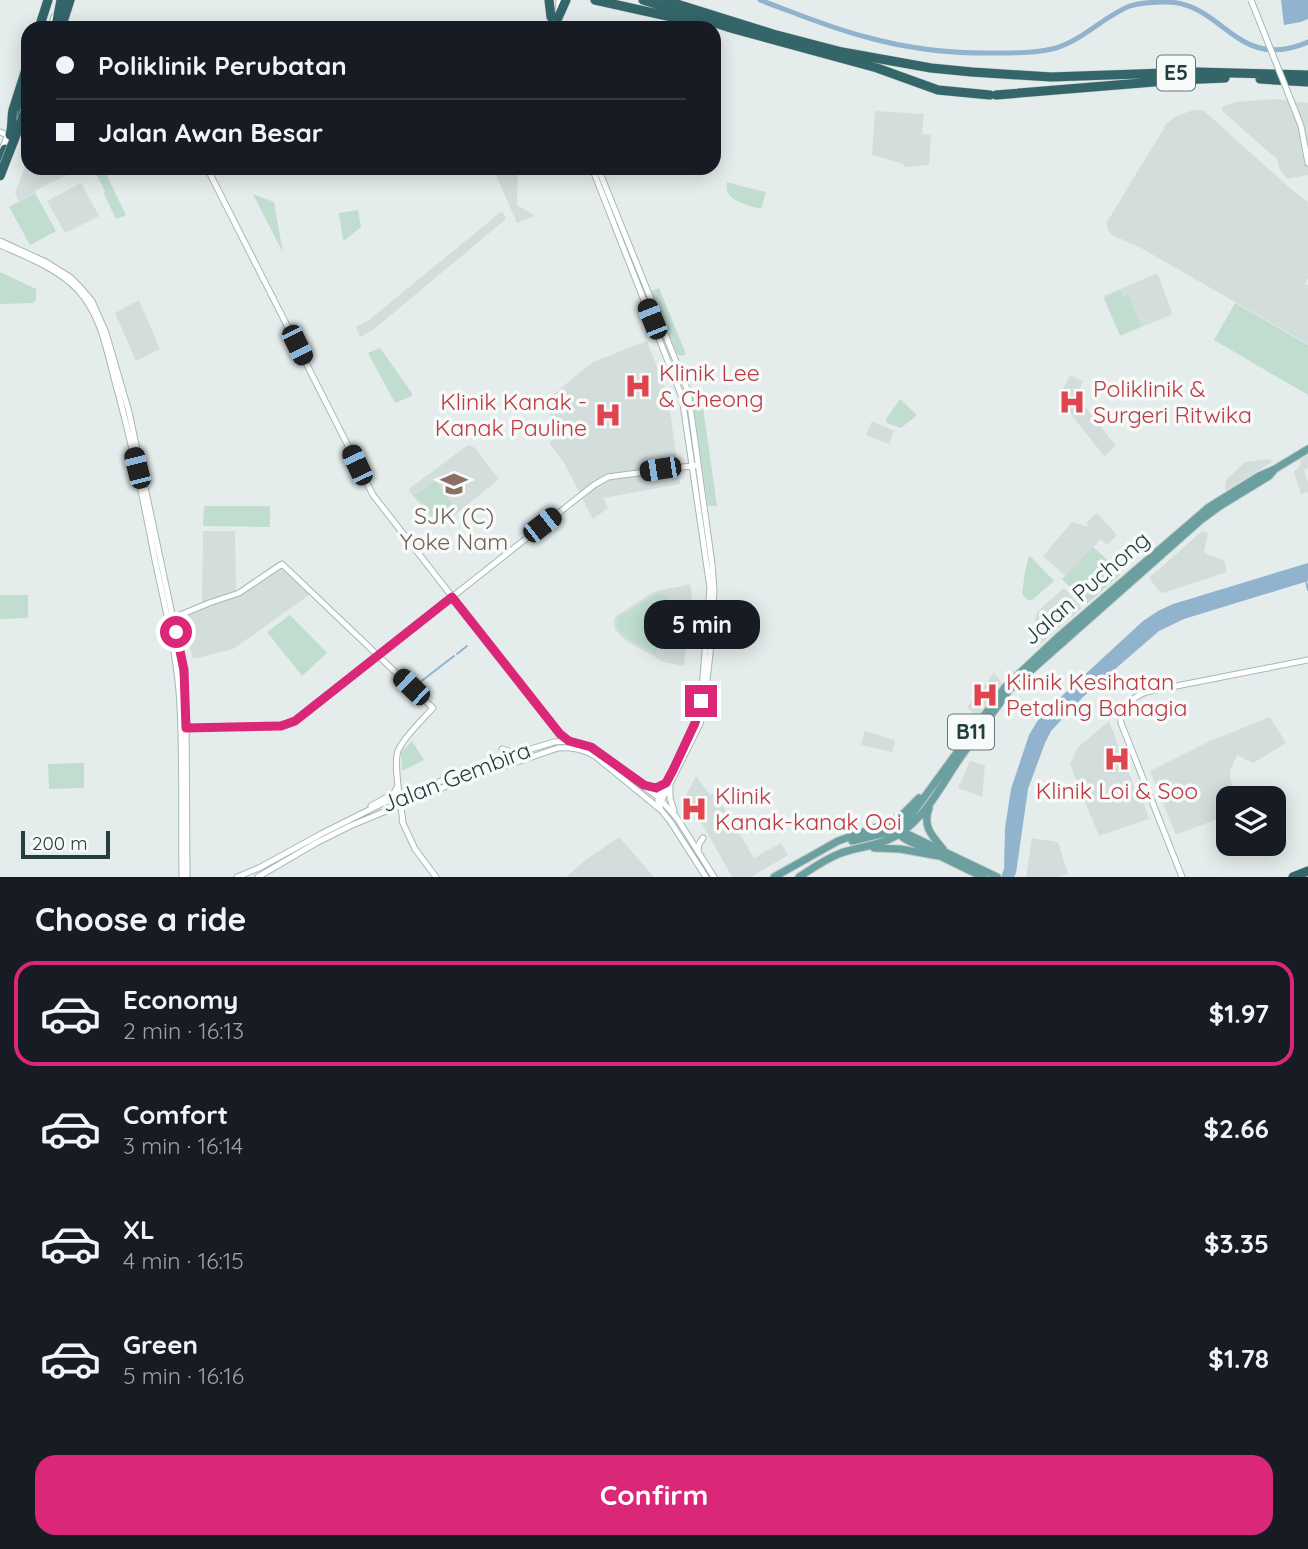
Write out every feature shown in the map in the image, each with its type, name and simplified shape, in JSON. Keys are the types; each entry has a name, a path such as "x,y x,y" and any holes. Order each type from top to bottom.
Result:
{"highway":[{"path":"41,21 48,0"},
{"path":"61,21 64,18 63,0"},
{"path":"57,21 63,0"},
{"path":"551,0 556,21"},
{"path":"556,21 566,0"},
{"path":"595,0 685,21"},
{"name":"E5","path":"643,0 717,21"},
{"name":"E5","path":"664,0 735,26 842,52 972,72 1051,77 1195,72 1308,75"},
{"path":"682,0 735,26"},
{"name":"E5","path":"721,22 938,90 993,95 1178,80 1235,78 1308,82"},
{"path":"721,25 735,26"},
{"path":"0,162 21,85"},
{"path":"7,134 21,101"},
{"path":"0,178 21,124"},
{"path":"1290,877 1307,874"}],"main road":[{"path":"556,21 559,0"},
{"path":"1252,0 1304,126 1308,163"},
{"path":"0,178 21,126"},
{"path":"0,132 16,140"},
{"path":"0,154 7,134"},
{"path":"212,175 373,495 556,730 569,741"},
{"path":"595,175 682,397 707,565 709,603 701,701 669,783 675,814"},
{"path":"601,175 688,391 712,564 714,590 703,714 659,800 660,810"},
{"path":"0,243 68,281 79,291 102,332 125,414 176,664 186,873"},
{"path":"0,243 46,262 70,277 86,294 106,333 129,412 184,670 186,873"},
{"path":"680,371 681,363 685,359"},
{"name":"Jalan Puchong","path":"900,832 900,826 912,814 1005,687 1057,638 1198,516 1308,449"},
{"path":"186,728 288,724 307,713 594,485 608,477 698,465"},
{"name":"Jalan Puchong","path":"900,832 930,804 1009,690 1201,520 1269,476 1275,469"},
{"path":"168,623 171,616 244,591 282,564 433,708 397,753 399,802 403,822 415,849 436,877"},
{"path":"165,608 171,616"},
{"path":"176,664 180,652"},
{"path":"1182,877 1121,723 1124,709 1131,700 1146,692 1308,660"},
{"path":"176,664 184,670"},
{"path":"554,742 556,730"},
{"name":"Jalan Gembira","path":"258,877 316,843 384,811 418,790 516,754 554,742 569,741 591,747 644,785 675,814 714,877"},
{"name":"Jalan Gembira","path":"237,877 367,811 419,798 495,769 566,747 594,756 660,810 706,877"},
{"path":"502,749 516,754"},
{"path":"644,785 656,788 669,783"},
{"path":"398,786 418,790"},
{"path":"367,811 372,805 394,793 398,786"},
{"path":"774,877 834,843 875,829 901,816 931,787"},
{"path":"401,815 407,806 419,798"},
{"path":"649,800 659,800"},
{"path":"930,804 926,814 927,828 942,854"},
{"path":"384,811 401,815"},
{"path":"682,825 687,839 685,847"},
{"path":"834,843 900,832 990,876"},
{"path":"790,877 844,852 886,841 900,832"},
{"path":"698,851 703,838"},
{"path":"685,847 694,843"},
{"path":"844,852 883,847 942,854"},
{"path":"799,877 814,866"},
{"path":"180,877 186,873"}],"shaded area":[{"path":"1275,99 1308,103 1308,175 1287,179 1279,168 1277,159 1222,109 1223,106 1237,102"},
{"path":"1193,110 1203,110 1308,202 1308,278 1305,284 1308,285 1308,344 1141,248 1112,235 1107,228 1107,222 1167,123"},
{"path":"875,111 924,114 922,134 931,135 929,165 906,167 872,155"},
{"path":"22,175 67,175 19,201 15,193"},
{"path":"496,175 518,175 517,205 535,216 517,223"},
{"path":"81,183 99,216 65,233 47,201"},
{"path":"502,211 506,219 373,330 360,337 356,327 369,320"},
{"path":"1156,274 1171,315 1120,336 1103,296"},
{"path":"139,300 160,349 136,361 115,313"},
{"path":"647,341 668,396 680,484 603,498 608,508 593,519 563,461 549,443 561,431 545,408 546,400 593,362"},
{"path":"1070,375 1083,381 1079,390 1081,401 1116,446 1104,456 1064,403 1063,389"},
{"path":"872,421 894,431 889,444 866,435"},
{"name":"SJK (C) Yoke Nam","path":"468,445 474,447 498,480 438,526 409,491 410,488"},
{"path":"1308,455 1308,468 1304,470 1308,492 1301,494 1294,472 1301,464 1300,460"},
{"path":"1270,459 1272,462 1226,491 1226,480 1245,462"},
{"path":"1097,513 1117,535 1107,545 1101,539 1065,576 1043,556 1072,522 1089,527 1086,523"},
{"path":"203,531 235,531 236,591 277,562 309,595 233,649 193,659 181,616 202,607"},
{"path":"1202,531 1208,533 1204,552 1224,560 1227,572 1160,592 1149,578"},
{"path":"690,584 692,593 684,666 664,662 625,640 615,630 616,616 654,592"},
{"path":"1064,588 1082,608 1037,647 1031,645 1029,642 1037,612"},
{"name":"Klinik Kesihatan Petaling Bahagia","path":"994,673 1001,683 977,717 967,707"},
{"path":"1270,717 1286,743 1253,763 1237,755 1230,771 1233,786 1216,786 1216,820 1176,835 1150,771 1210,741"},
{"path":"1109,721 1140,802 1143,802 1149,818 1099,836 1070,764 1077,748"},
{"path":"865,731 894,740 892,752 861,745"},
{"path":"970,761 985,765 982,797 958,788"},
{"path":"696,776 710,795 715,793 754,858 781,843 788,855 751,877 732,877 686,795"},
{"path":"619,837 654,877 566,877 587,859"},
{"path":"1032,838 1058,842 1068,874 1057,877 1026,877"}],"green space":[{"path":"97,175 106,175 126,215 116,219"},
{"path":"727,182 766,192 761,209 732,197 726,188"},
{"path":"35,193 56,231 30,245 9,207"},
{"path":"253,194 274,202 283,253"},
{"path":"358,210 361,227 343,240 339,213"},
{"path":"0,272 36,289 36,300 33,303 0,304"},
{"path":"659,288 686,354 682,356 677,354 651,291"},
{"path":"1121,291 1123,297 1128,295 1141,326 1120,335 1104,298"},
{"path":"1235,303 1308,345 1308,395 1214,340"},
{"path":"380,348 412,396 395,403 368,353"},
{"path":"695,393 701,393 717,506 708,506 692,397"},
{"path":"900,399 917,415 901,428 887,423 886,419"},
{"path":"435,481 458,511 440,523 414,495"},
{"path":"204,506 270,506 270,527 203,526"},
{"path":"1093,547 1120,571 1120,575 1085,603 1062,579"},
{"path":"1029,555 1054,581 1032,600 1022,594"},
{"path":"668,594 663,648 657,648 656,654 627,638 617,628 618,618 654,595"},
{"path":"0,595 28,595 28,618 0,619"},
{"path":"290,615 327,653 302,676 267,632"},
{"path":"412,741 424,760 402,771 401,752"},
{"path":"84,763 84,788 49,789 48,764"}],"water":[{"path":"1281,0 1308,0 1308,19 1284,25"},
{"path":"1308,563 1308,581 1184,619 1159,631 1084,696 1051,731 1045,743 1028,789 1016,873 1014,877 1001,877 1011,789 1029,735 1038,720 1143,621 1158,611"}],"waterway":[{"path":"760,0 853,33 898,45 948,52 1020,53 1056,48 1130,6 1158,2 1187,5 1247,43 1264,49 1284,49 1308,42"},
{"path":"1306,581 1308,590"},
{"path":"457,654 467,646"},
{"path":"415,686 454,656"}],"place":[{"name":"Klinik Lee & Cheong","path":"638,386"},
{"name":"Poliklinik & Surgeri Ritwika","path":"1072,402"},
{"name":"Klinik Kanak - Kanak Pauline","path":"608,415"},
{"name":"SJK (C) Yoke Nam","path":"454,484"},
{"name":"Klinik Kesihatan Petaling Bahagia","path":"985,695"},
{"name":"Klinik Loi & Soo","path":"1117,759"},
{"name":"Klinik Kanak-kanak Ooi","path":"694,809"}],"route":[{"path":"176,632 183,660 186,728 281,726 295,721 452,597 560,734 569,741 579,742 600,752 651,788 666,783 695,723 701,701"}]}
